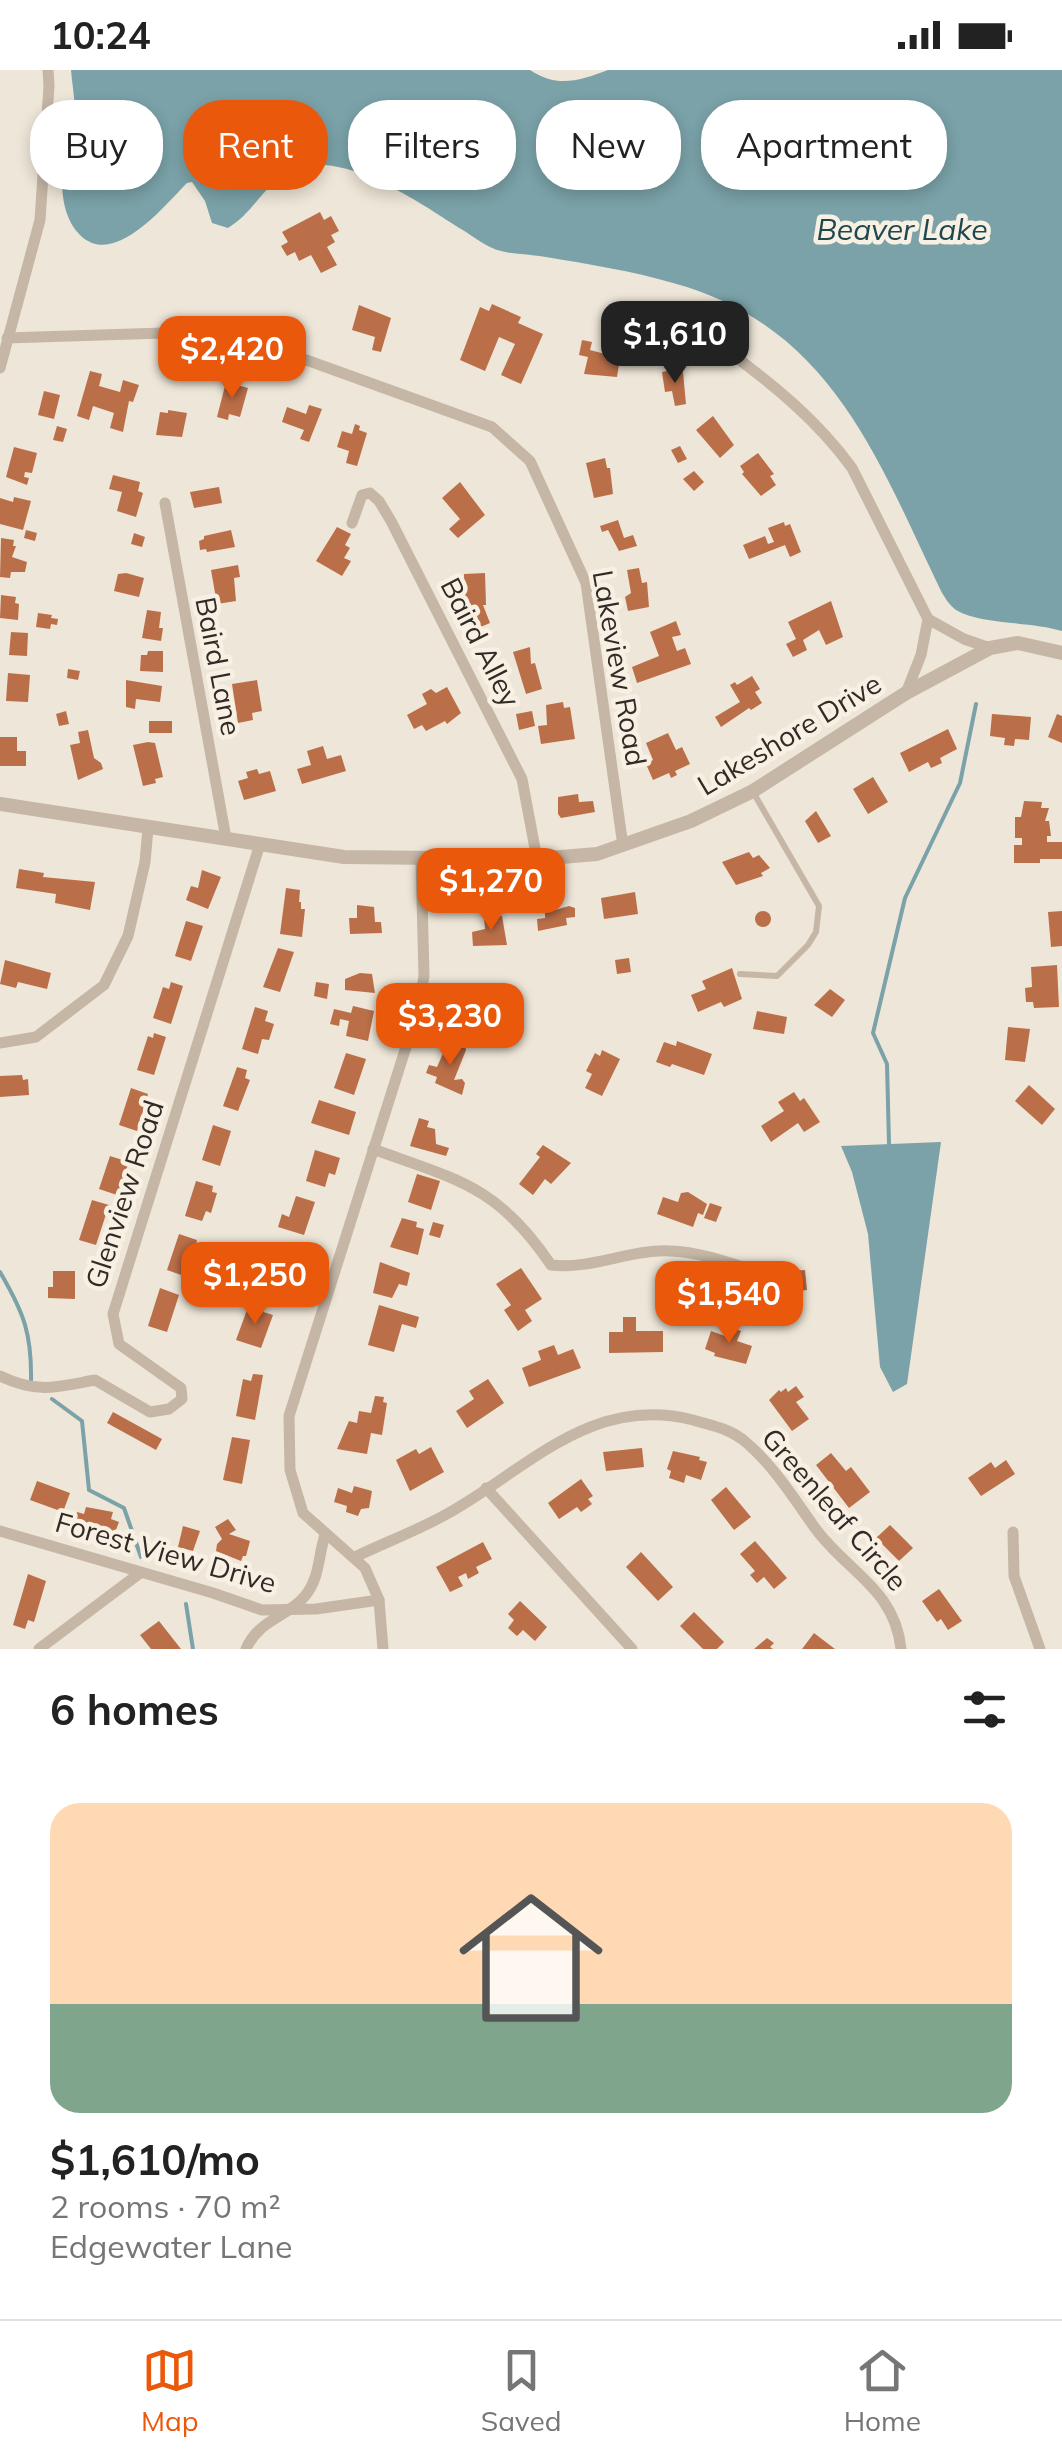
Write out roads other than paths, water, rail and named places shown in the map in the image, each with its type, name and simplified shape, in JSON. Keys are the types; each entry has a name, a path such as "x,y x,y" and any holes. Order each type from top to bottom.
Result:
{"street":[{"path":"0,368 40,220 48,70"},
{"name":"Lakeview Road","path":"4,346 226,331 492,427 530,461 586,583 624,846"},
{"path":"726,350 761,375 837,448 852,468 928,619 990,648"},
{"name":"Baird Alley","path":"352,523 362,495 370,493 379,500 522,779 537,859"},
{"name":"Baird Lane","path":"165,503 226,838"},
{"path":"906,693 921,655 928,619"},
{"name":"Lakeshore Drive","path":"0,804 344,857 537,859 597,854 690,821 753,791 906,693 990,648 1032,644 1062,653"},
{"path":"0,1042 36,1037 104,985 128,936 145,862 148,828"},
{"name":"Glenview Road","path":"0,1376 26,1388 45,1389 96,1380 150,1412 169,1408 182,1399 181,1388 119,1344 112,1314 260,844"},
{"path":"382,1649 379,1600 365,1568 303,1513 290,1470 289,1416 419,1006 424,976 420,859"},
{"path":"373,1149 473,1186 492,1197 530,1234 551,1265 572,1268 667,1250 771,1276"},
{"name":"Greenleaf Circle","path":"354,1557 445,1515 552,1445 598,1422 635,1414 668,1414 722,1428 761,1456 820,1534 882,1596 898,1625 901,1649"},
{"path":"486,1488 632,1649"},
{"name":"Forest View Drive","path":"0,1531 262,1610 379,1600"},
{"path":"1013,1532 1014,1576 1040,1649"},
{"path":"246,1649 265,1624 304,1598 320,1568 325,1536"},
{"path":"39,1649 140,1573"}],"lane":[{"path":"740,974 776,976 816,932 819,906 753,791"}],"water":[{"name":"Beaver Lake","path":"71,70 530,70 550,79 568,81 608,70 1062,70 1062,631 978,618 952,606 870,446 810,364 773,331 727,303 673,283 496,249 396,190 516,190 516,100 348,100 348,170 328,166 328,100 183,100 183,187 138,230 108,244 93,243 80,235 66,212 63,190 163,190 163,100 73,100"},
{"name":"Beaver Lake","path":"197,190 267,190 228,228 212,223"},
{"path":"941,1142 907,1384 893,1392 880,1367 868,1234 841,1146"}],"waterway":[{"path":"889,1144 887,1064 873,1033 905,898 960,783 976,704"},
{"path":"0,1272 25,1324 31,1382"},
{"path":"52,1399 82,1421 89,1490 124,1508 141,1557"},
{"path":"186,1604 193,1649"}]}
